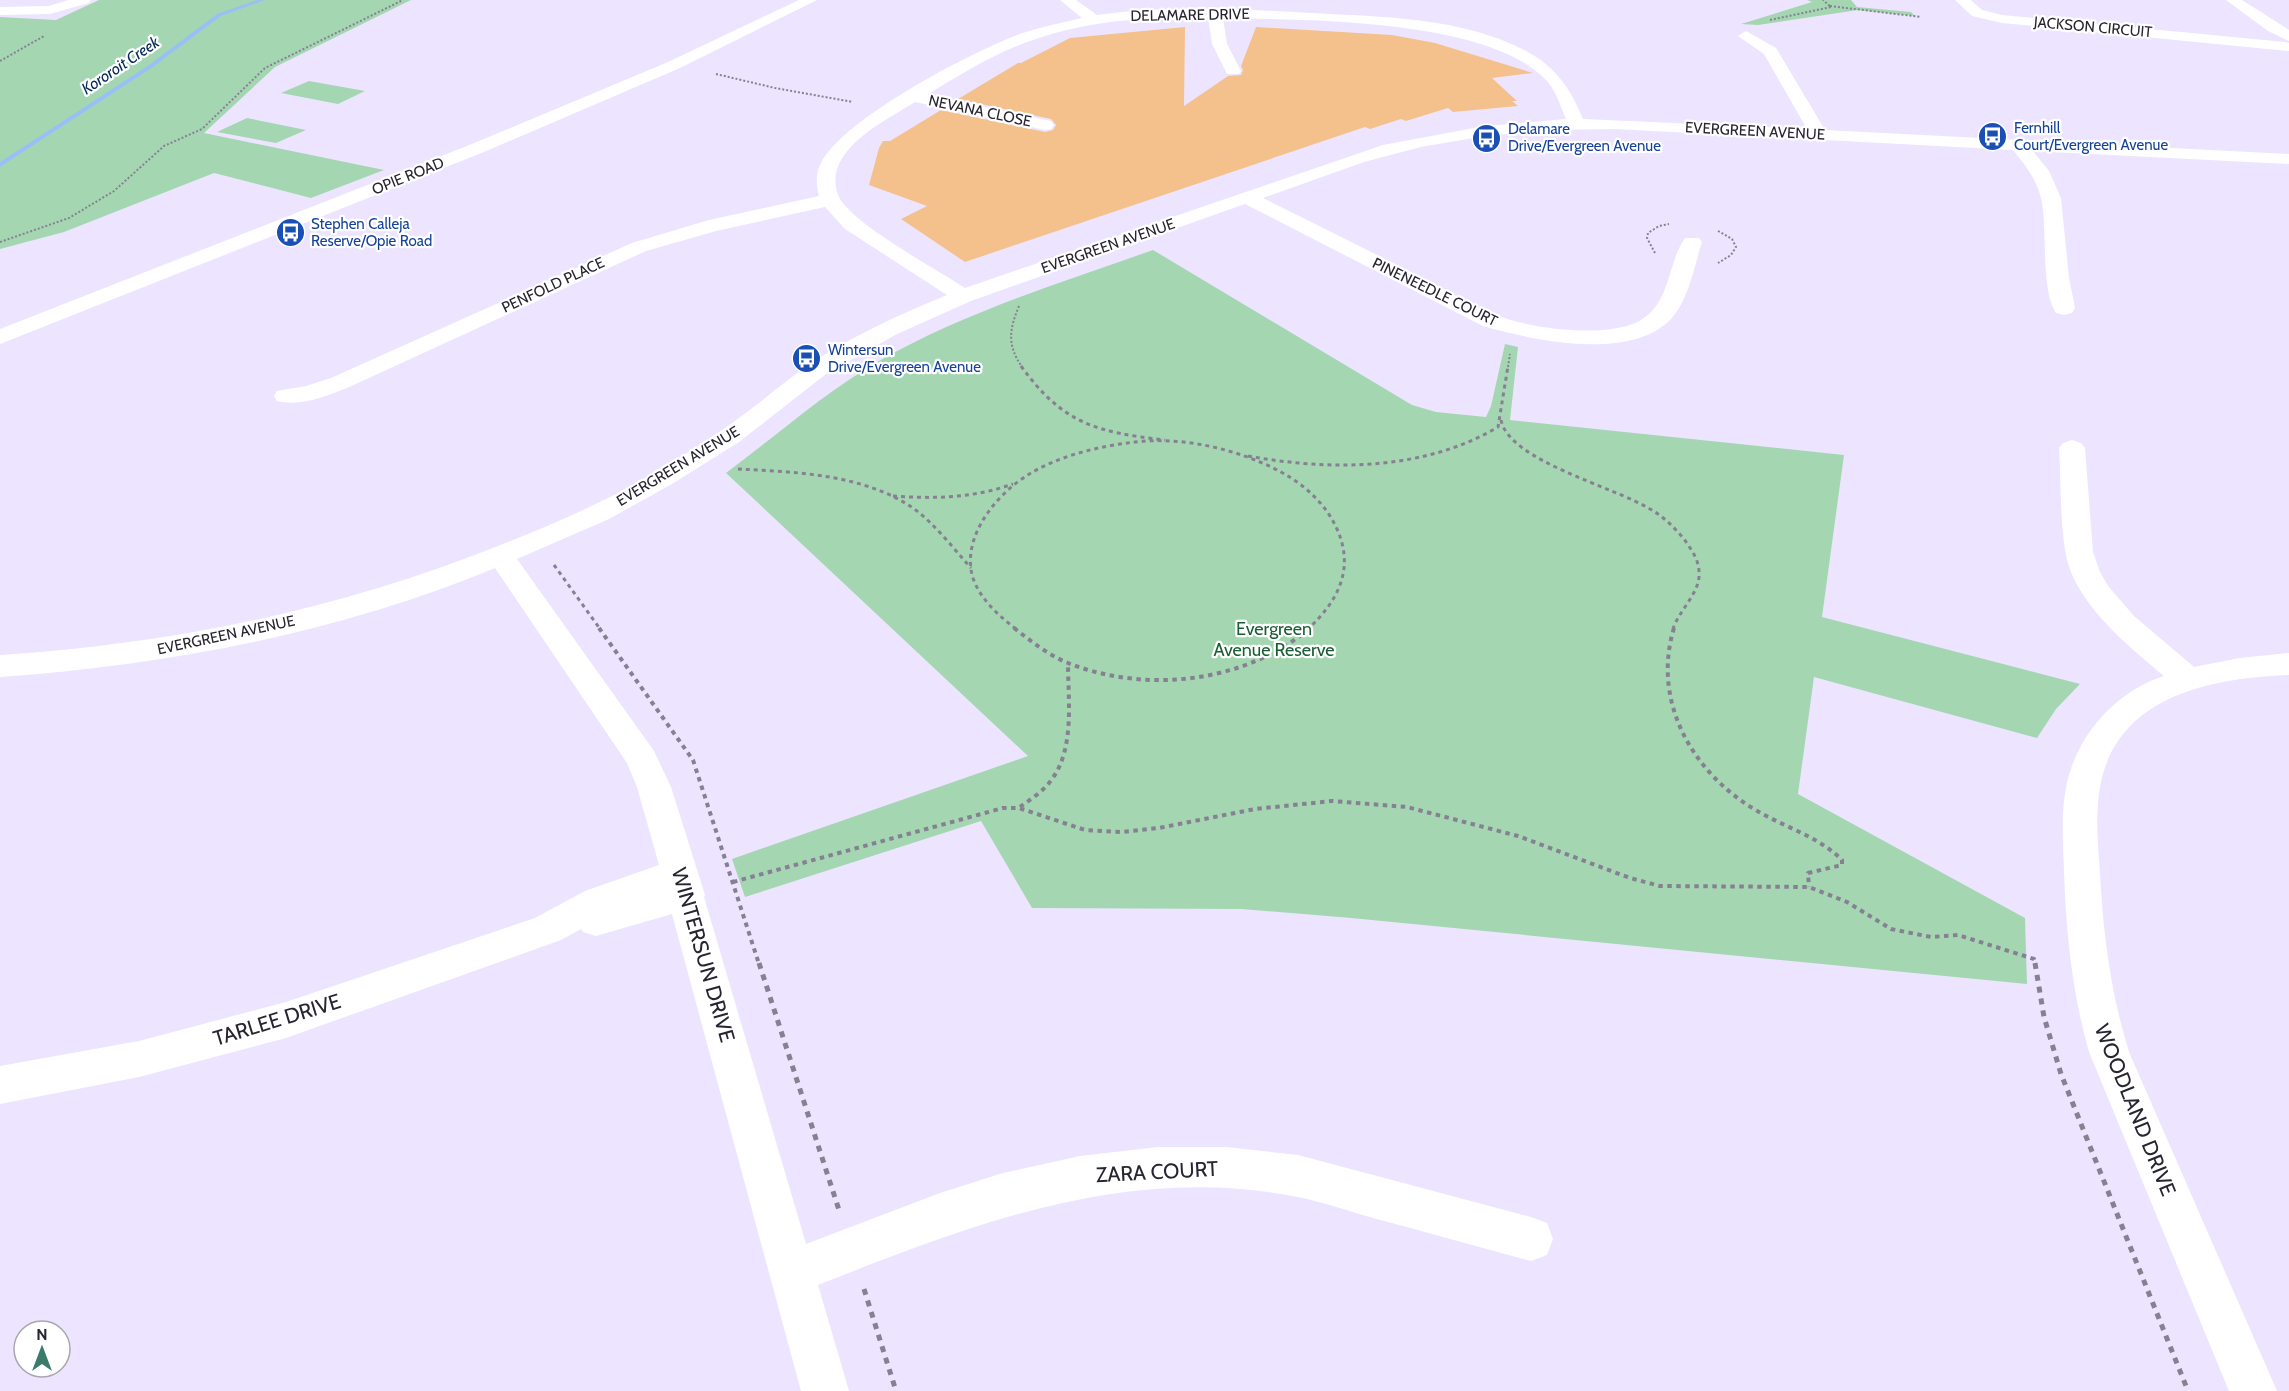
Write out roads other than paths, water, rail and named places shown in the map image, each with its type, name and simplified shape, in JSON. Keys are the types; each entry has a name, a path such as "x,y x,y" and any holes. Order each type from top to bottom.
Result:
{"street":[{"path":"0,11 50,10 84,0"},
{"name":"OPIE ROAD","path":"0,337 412,175 676,64 810,0"},
{"path":"1067,0 1095,21"},
{"name":"JACKSON CIRCUIT","path":"1962,0 1977,13 2002,20 2286,43"},
{"path":"2233,0 2273,28 2286,43"},
{"name":"DELAMARE DRIVE","path":"829,200 826,171 833,156 845,141 864,127 999,48 1052,29 1095,21 1157,14 1341,12 1467,36 1506,49 1543,69 1561,88 1576,124"},
{"path":"1216,13 1215,31 1218,44 1233,71"},
{"path":"1746,36 1770,51 1819,134"},
{"name":"NEVANA CLOSE","path":"914,97 1045,125"},
{"name":"EVERGREEN AVENUE","path":"0,666 91,658 164,648 248,631 398,593 501,556 633,496 678,470 743,427 828,363 901,323 963,296 1358,158 1415,141 1494,129 1576,124 1819,134 2289,159"},
{"path":"2018,145 2040,171 2051,198 2058,278 2064,308"},
{"name":"PINENEEDLE COURT","path":"1247,197 1491,321 1532,333 1558,336 1588,337 1628,332 1647,325 1662,315 1692,242"},
{"path":"829,200 852,225 963,296"},
{"name":"PENFOLD PLACE","path":"286,396 310,393 339,383 639,247 735,220 829,200"},
{"path":"2072,448 2079,552 2083,567 2093,586 2127,628 2189,680"},
{"name":"WINTERSUN DRIVE","path":"501,556 642,760 654,787 825,1391"},
{"name":"WOODLAND DRIVE","path":"2253,1391 2109,1052 2096,1009 2087,956 2079,819 2083,786 2090,761 2104,736 2131,708 2155,690 2230,670 2289,664"},
{"name":"TARLEE DRIVE","path":"0,1085 139,1059 286,1020 548,929 605,919 683,884"},
{"name":"ZARA COURT","path":"790,1273 940,1215 1003,1195 1080,1177 1158,1168 1226,1168 1298,1176 1531,1239"}],"waterway":[{"name":"Kororoit Creek","path":"0,165 151,66 219,15 262,0"}],"place":[{"name":"Fernhill Court/Evergreen Avenue","path":"1993,137"},
{"name":"Delamare Drive/Evergreen Avenue","path":"1487,138"},
{"name":"Stephen Calleja Reserve/Opie Road","path":"290,233"},
{"name":"Wintersun Drive/Evergreen Avenue","path":"807,359"}],"park label":[{"name":"Evergreen Avenue Reserve","path":"1274,639"}]}
